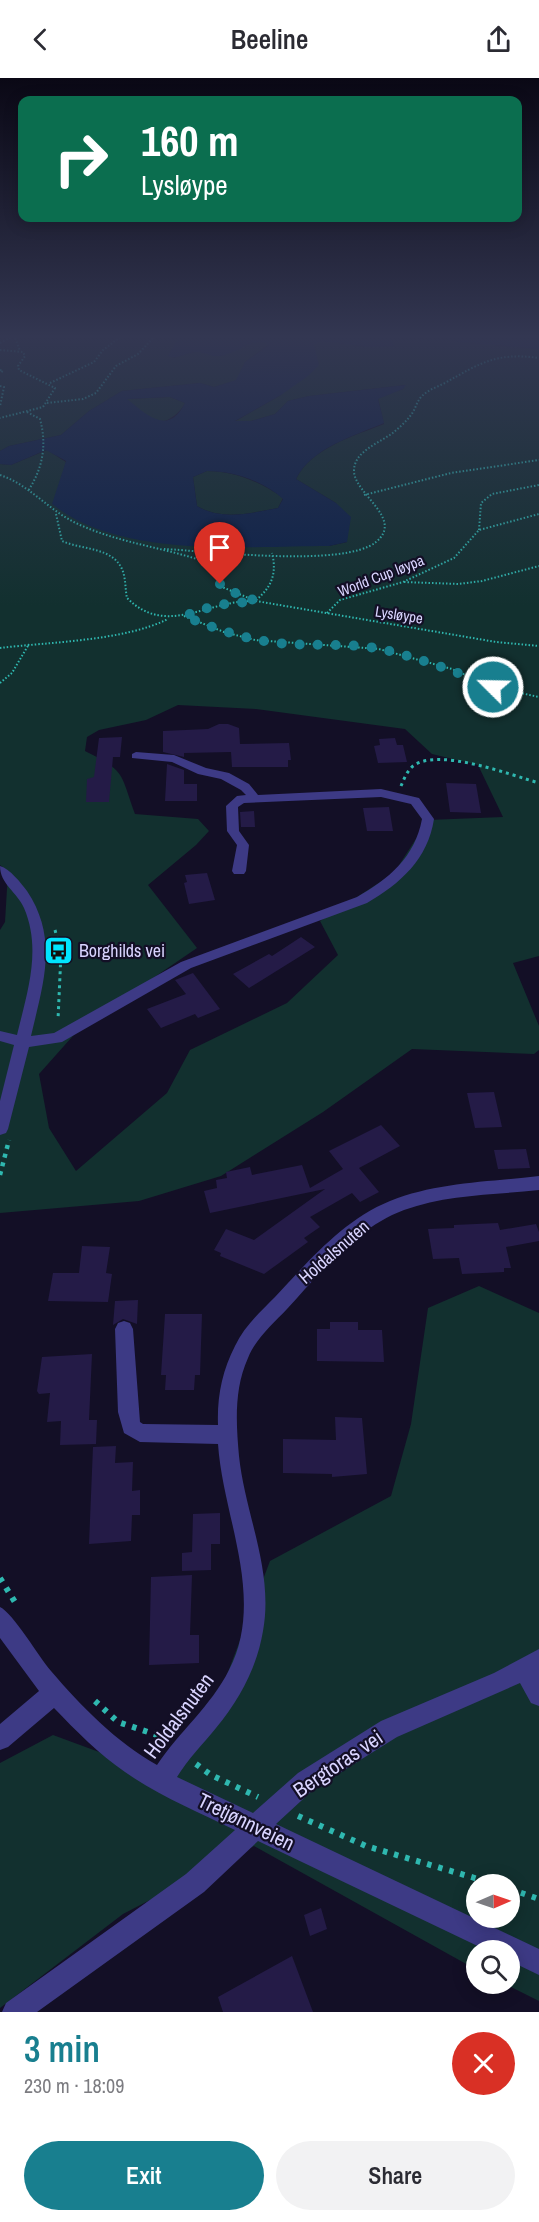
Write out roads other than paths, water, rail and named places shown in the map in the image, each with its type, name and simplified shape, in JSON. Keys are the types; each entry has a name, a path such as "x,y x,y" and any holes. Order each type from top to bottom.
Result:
{"street":[{"path":"136,756 174,759 202,771 225,776 245,787 254,797"},
{"path":"0,1036 24,1042 57,1038 186,964 342,908 382,889 409,863 428,828 428,819 424,810 415,801 396,795 241,799 232,806 233,831 243,845 239,872"},
{"path":"0,870 23,891 32,908 41,943 37,987 24,1042 9,1086 0,1130"},
{"name":"Holdalsnuten","path":"160,1780 182,1749 205,1726 231,1692 245,1661 253,1627 251,1568 235,1492 226,1414 230,1389 246,1343 300,1280 354,1231 376,1215 418,1199 539,1183"},
{"path":"124,1329 128,1412 131,1427 140,1433 229,1435"},
{"name":"Tretjønnveien","path":"11,1616 26,1657 101,1739 134,1765 186,1793 539,1962"},
{"path":"532,1665 539,1695"},
{"name":"Bergtoras vei","path":"15,2012 195,1882 306,1781 388,1729 532,1665"},
{"path":"0,1739 56,1691"}],"water":[{"path":"72,425 378,425 323,451 303,468 296,479 336,503 351,517 347,542 329,546 184,546 112,534 80,522 52,504 66,461 46,450 11,465 0,464 0,451 9,446 61,435","holes":["207,471 248,478 283,499 278,508 247,514 226,515 207,511 197,506 193,477"]}],"place":[{"name":"Borghilds vei","path":"58,951"}]}
